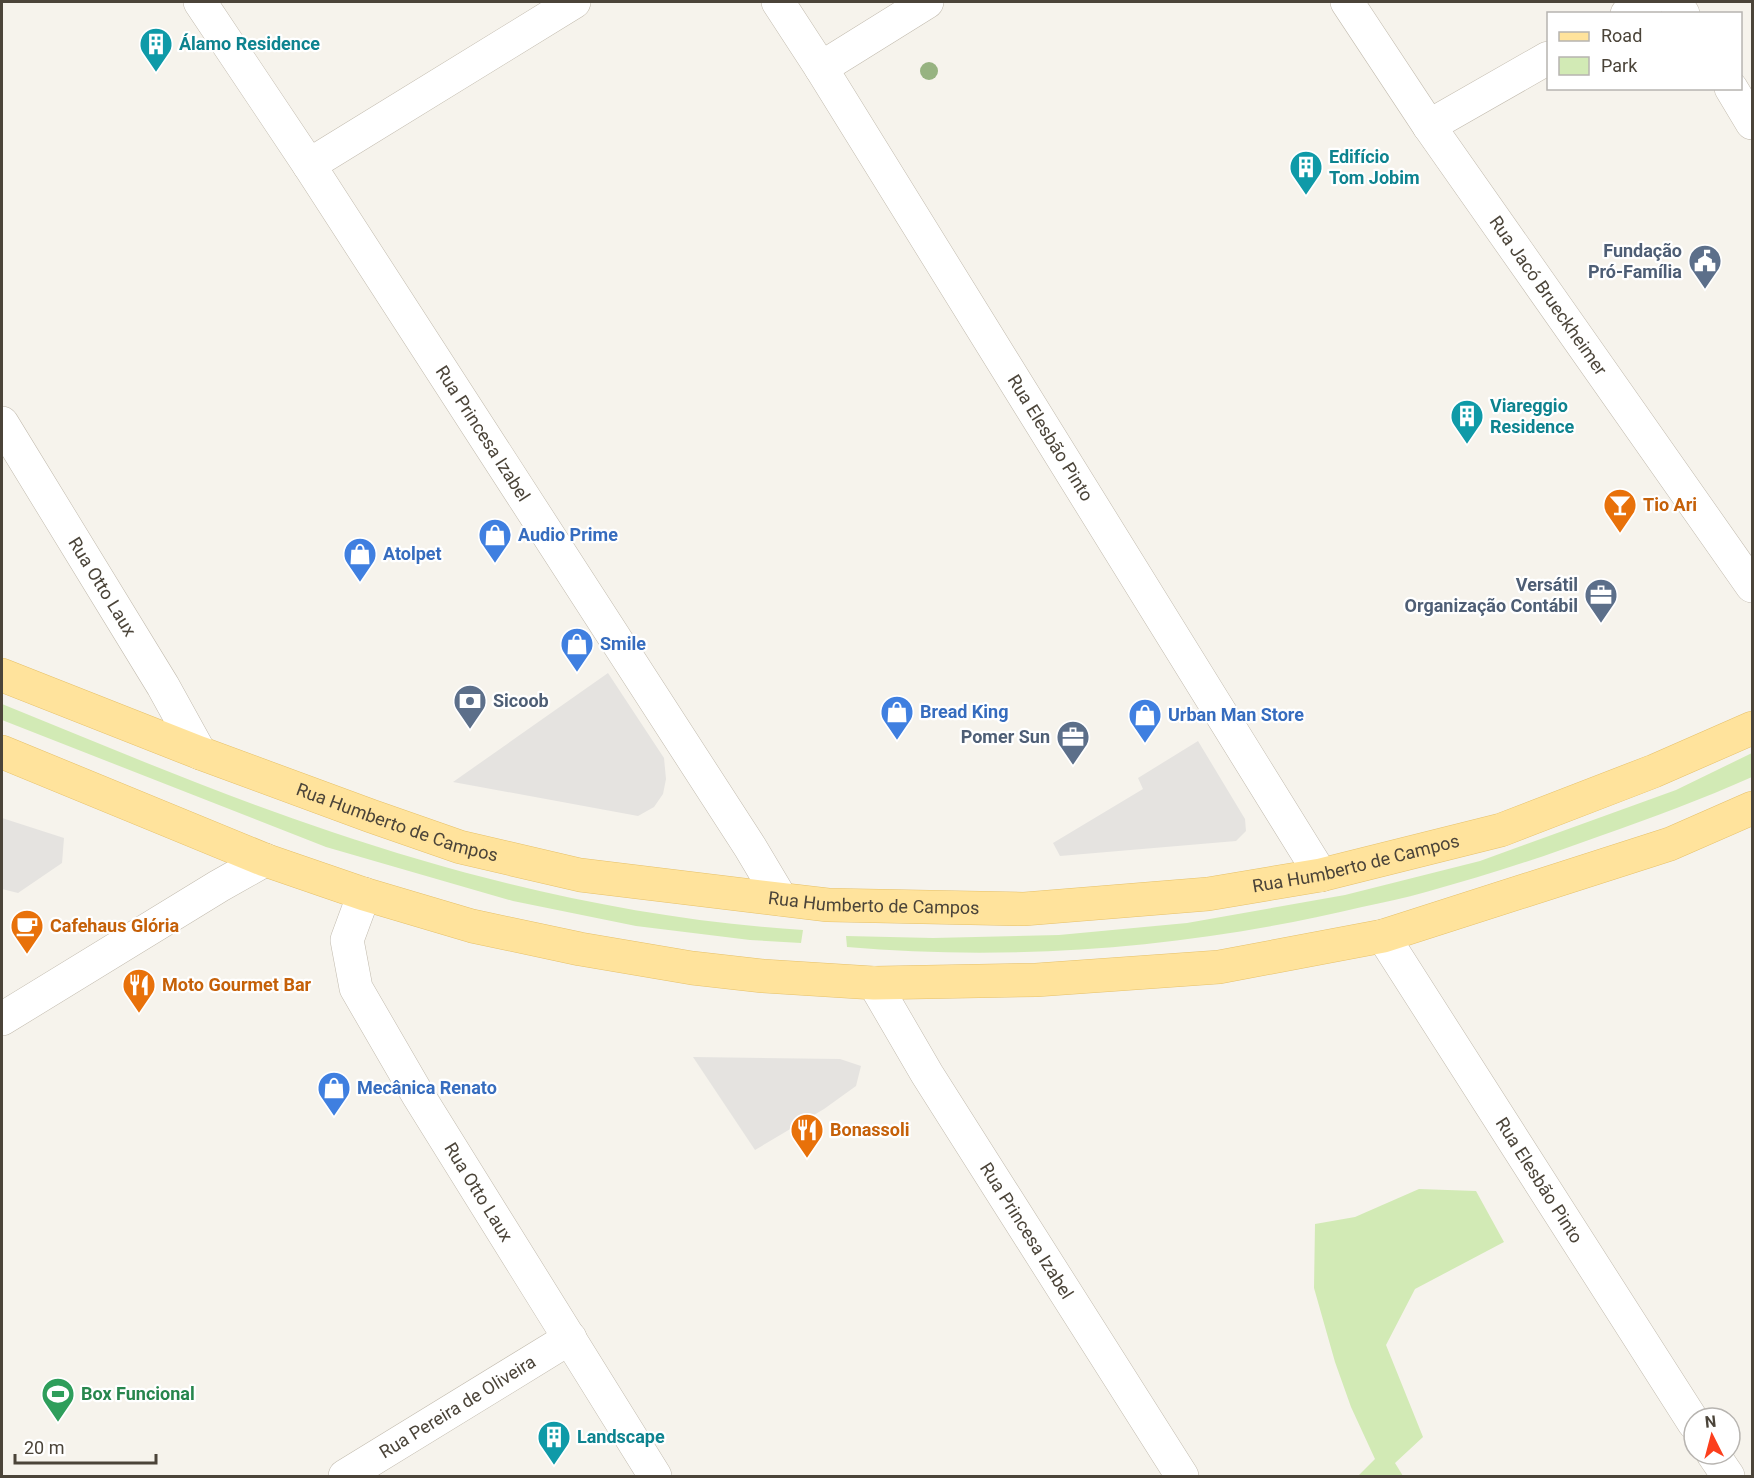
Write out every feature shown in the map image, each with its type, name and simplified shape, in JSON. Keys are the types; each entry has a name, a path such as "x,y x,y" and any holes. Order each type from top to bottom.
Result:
{"main road":[{"name":"Rua Humberto de Campos","path":"2,675 200,753 460,847 580,875 828,905 1024,909 1208,894 1322,875 1501,830 1654,771 1752,728"},
{"path":"2,752 265,860 364,894 471,926 580,949 692,968 763,976 874,983 1036,980 1219,967 1383,936 1670,844 1752,808"}],"street":[{"name":"Rua Princesa Izabel","path":"200,2 309,165 750,847 781,899"},
{"path":"309,165 574,2"},
{"name":"Rua Elesbão Pinto","path":"778,2 1322,875"},
{"path":"821,68 927,2"},
{"name":"Rua Jacó Brueckheimer","path":"1347,2 1429,126 1752,586"},
{"path":"1630,12 1648,2"},
{"path":"1429,126 1547,59"},
{"path":"1732,90 1752,123"},
{"name":"Rua Otto Laux","path":"2,423 163,686 200,753"},
{"path":"2,1018 265,860"},
{"name":"Rua Otto Laux","path":"364,894 347,940 356,988 418,1095 656,1476"},
{"name":"Rua Elesbão Pinto","path":"1383,936 1683,1406"},
{"name":"Rua Princesa Izabel","path":"874,983 927,1074 1182,1476"},
{"name":"Rua Pereira de Oliveira","path":"345,1476 570,1338"}],"green space":[{"path":"2,704 249,803 389,850 505,883 623,908 683,918 803,930 801,943 750,940 636,926 513,901 326,847 2,720"},
{"path":"1752,753 1752,777 1658,815 1514,866 1470,879 1410,896 1299,921 1171,941 1106,948 976,953 847,947 846,936 933,938 1059,935 1187,923 1345,895 1480,861 1676,790"},
{"path":"1419,1189 1476,1191 1504,1242 1415,1289 1386,1345 1423,1437 1395,1463 1403,1476 1358,1476 1375,1459 1351,1407 1335,1362 1314,1288 1315,1224 1355,1217"}],"shaded area":[{"path":"608,673 664,758 666,779 663,794 654,807 638,816 453,782"},
{"path":"1198,741 1245,819 1246,831 1236,841 1060,856 1053,843 1143,789 1138,778"},
{"path":"2,818 64,838 62,863 18,893 2,889"},
{"path":"693,1057 840,1059 861,1066 856,1086 824,1109 755,1150"}],"place":[{"name":"Álamo Residence","path":"156,73"},
{"name":"Edifício Tom Jobim","path":"1306,196"},
{"name":"Fundação Pró-Família","path":"1705,290"},
{"name":"Viareggio Residence","path":"1467,445"},
{"name":"Tio Ari","path":"1620,534"},
{"name":"Audio Prime","path":"495,564"},
{"name":"Atolpet","path":"360,583"},
{"name":"Versátil Organização Contábil","path":"1601,624"},
{"name":"Smile","path":"577,673"},
{"name":"Sicoob","path":"470,730"},
{"name":"Bread King","path":"897,741"},
{"name":"Urban Man Store","path":"1145,744"},
{"name":"Pomer Sun","path":"1073,766"},
{"name":"Cafehaus Glória","path":"27,955"},
{"name":"Moto Gourmet Bar","path":"139,1014"},
{"name":"Mecânica Renato","path":"334,1117"},
{"name":"Bonassoli","path":"807,1159"},
{"name":"Box Funcional","path":"58,1423"},
{"name":"Landscape","path":"554,1466"}]}
